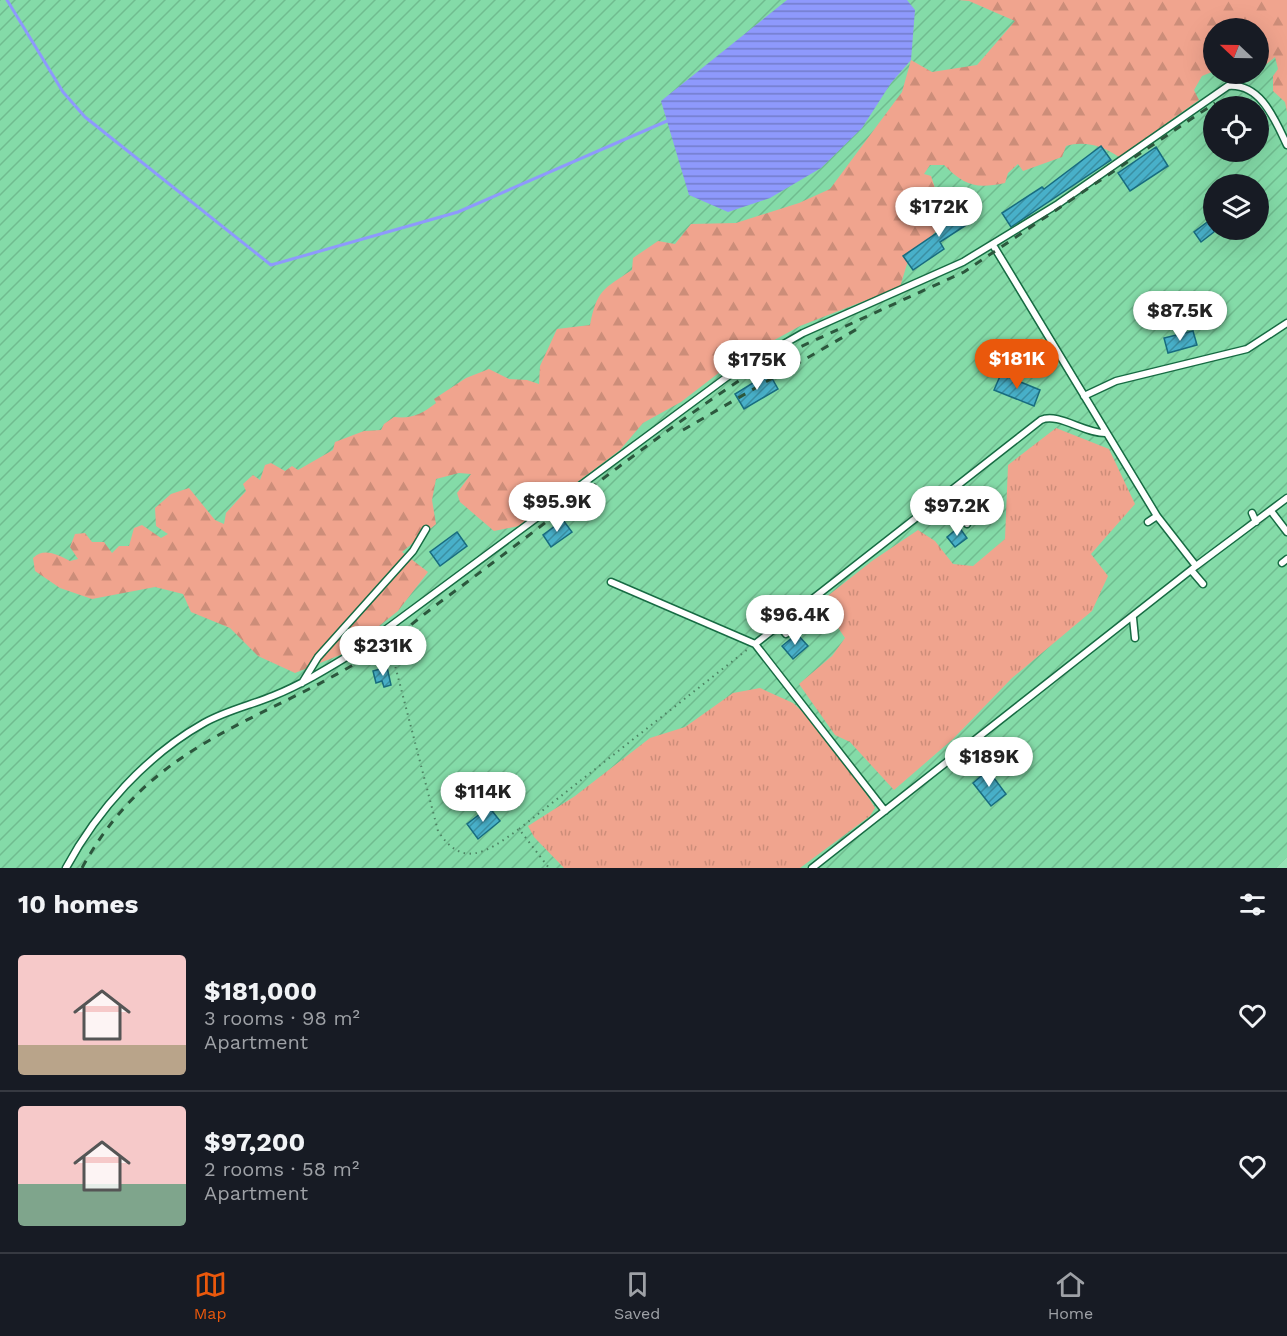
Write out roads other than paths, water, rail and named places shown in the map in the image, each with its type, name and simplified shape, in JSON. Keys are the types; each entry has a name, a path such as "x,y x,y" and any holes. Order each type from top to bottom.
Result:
{"lane":[{"path":"66,868 87,834 112,801 131,780 185,735 207,721 302,683 381,635 740,368 803,333 940,274 993,245 1058,204 1228,86 1245,87 1267,106 1287,145"},
{"path":"993,245 1157,516 1203,584"},
{"path":"1084,396 1116,381 1247,349 1284,325 1287,334"},
{"path":"755,644 1046,418 1058,419 1084,431 1106,433"},
{"path":"957,486 971,510 967,524"},
{"path":"812,868 1133,618 1193,568 1287,498"},
{"path":"1271,511 1287,532"},
{"path":"1252,513 1256,522"},
{"path":"1148,522 1157,516"},
{"path":"302,683 318,657 413,551 426,529"},
{"path":"611,582 755,644 885,811"},
{"path":"1133,618 1135,638"},
{"path":"779,625 786,634"}],"water":[{"path":"787,0 907,0 915,10 911,60 891,83 862,128 821,168 770,198 728,212 689,195 661,101"}],"waterway":[{"path":"7,0 63,92 85,117 271,265 458,212 667,121"}],"railway":[{"path":"82,868 112,823 145,787 180,759 219,735 343,671 386,644 710,400 749,374 789,352 964,272 1203,111"},
{"path":"683,430 857,329"}]}
